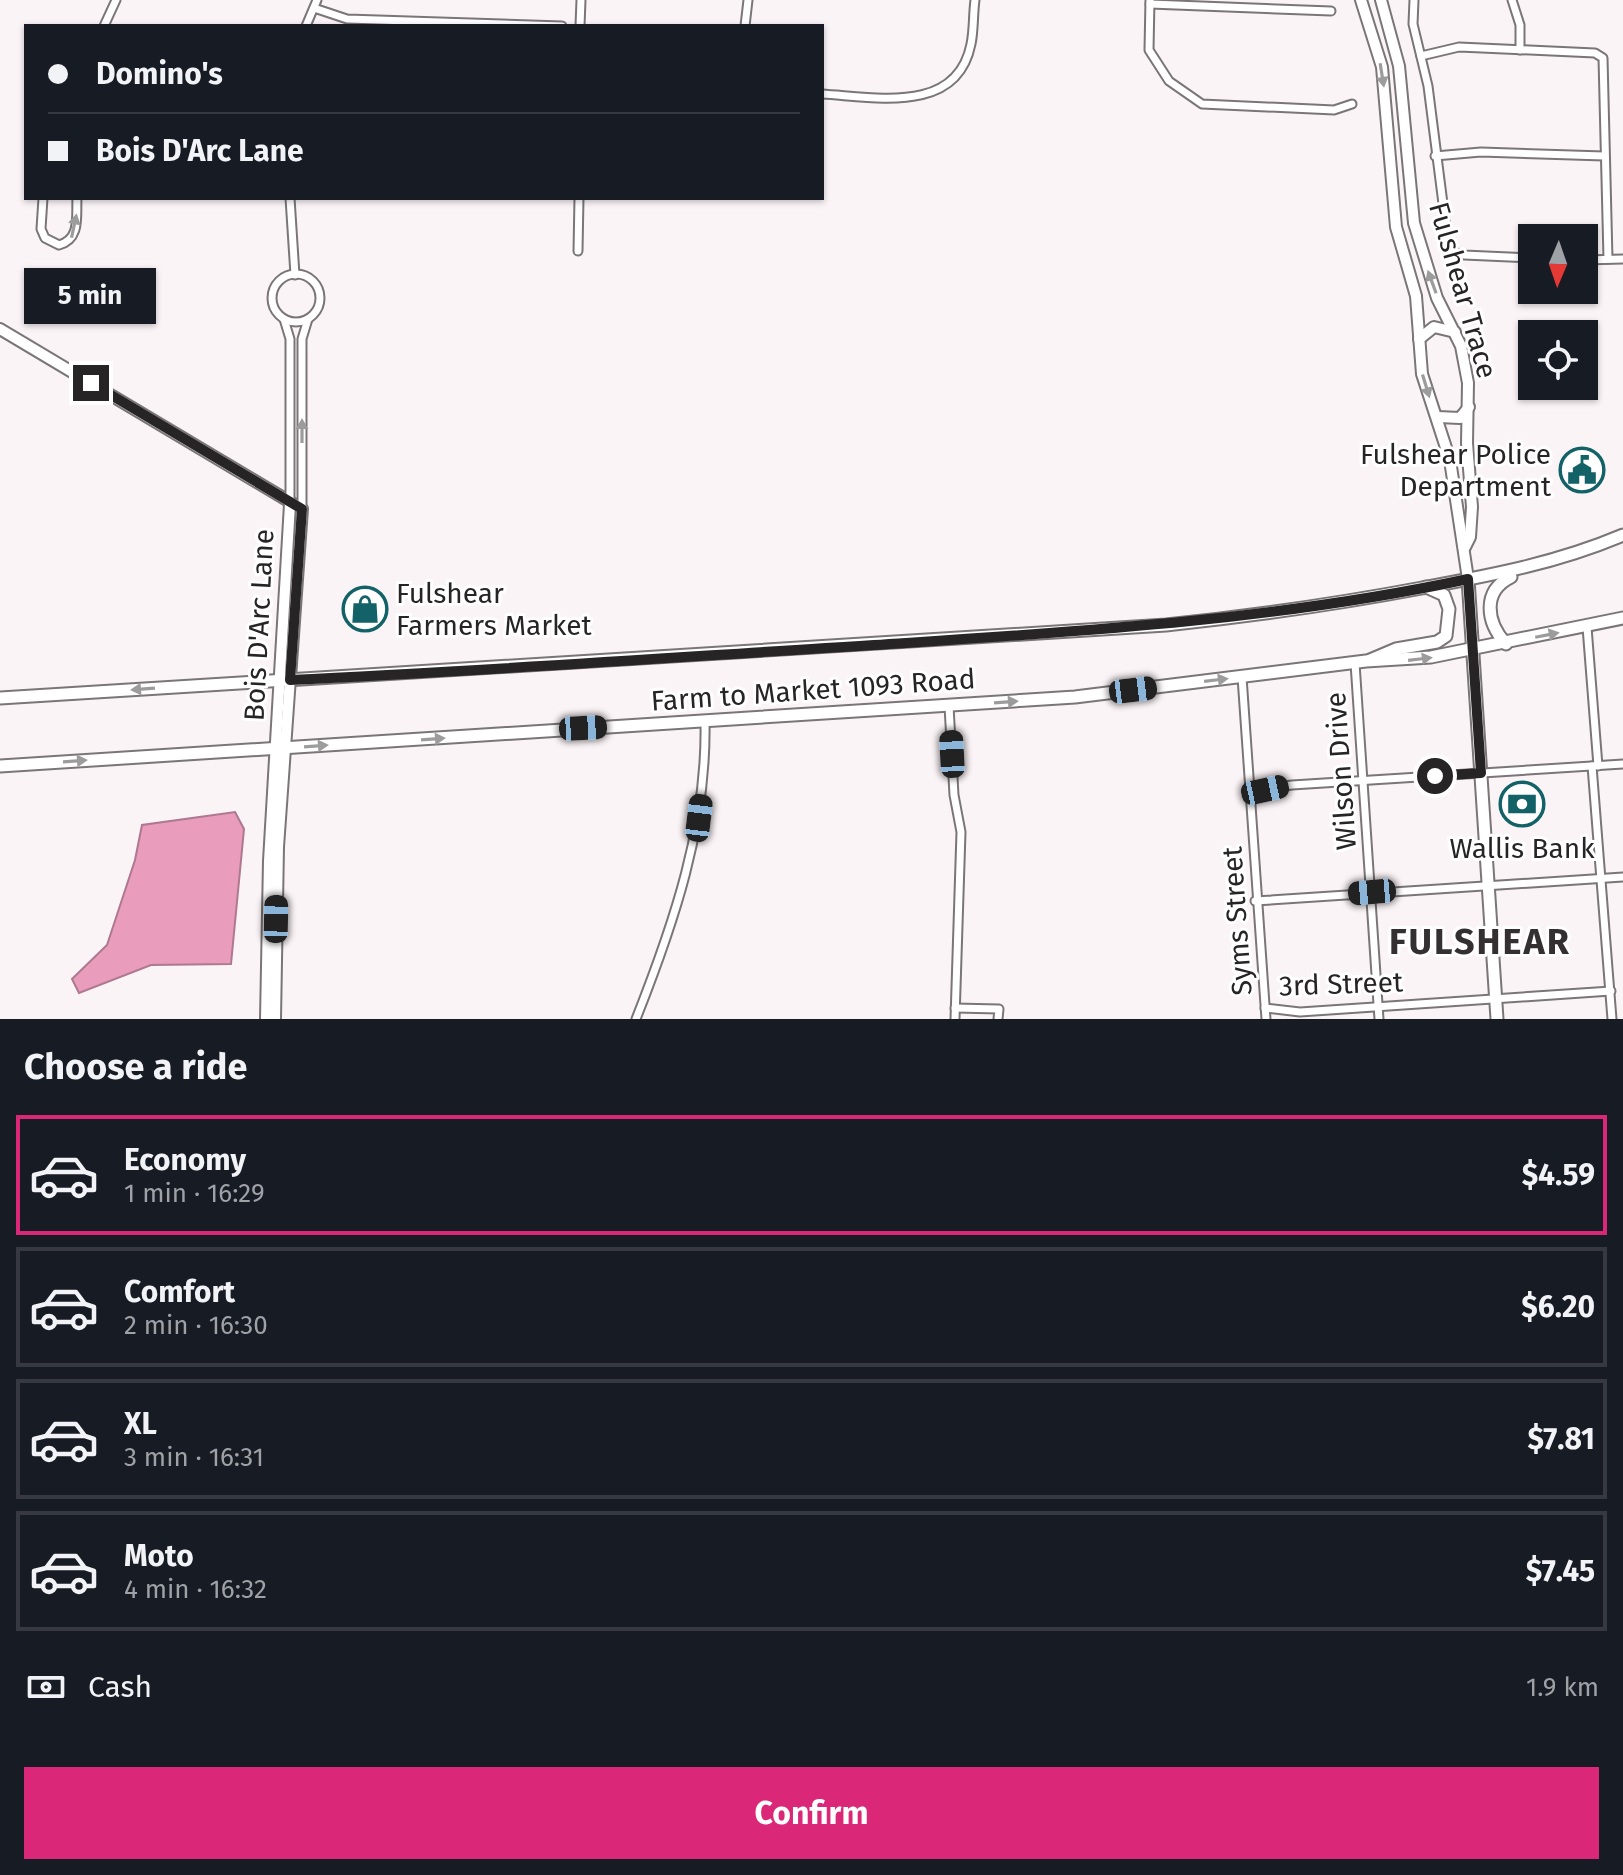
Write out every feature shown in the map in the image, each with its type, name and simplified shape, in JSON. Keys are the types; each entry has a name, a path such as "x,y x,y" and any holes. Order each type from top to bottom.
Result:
{"main road":[{"name":"Farm to Market 1093 Road","path":"0,698 524,668 1166,625 1258,615 1534,567 1623,535"},
{"path":"1506,644 1492,623 1490,598 1499,583 1534,567"},
{"name":"Fulshear Trace","path":"1468,579 1497,1019"},
{"path":"1360,662 1396,649 1437,642 1446,636 1449,609 1444,595 1426,587"},
{"name":"Farm to Market 1093 Road","path":"0,766 1075,697 1360,662 1389,663 1471,651 1623,618"}],"street":[{"path":"105,24 116,0"},
{"path":"580,24 581,0"},
{"path":"745,24 748,0"},
{"path":"824,94 914,97 942,89 953,80 966,60 975,0"},
{"name":"Fulshear Trace","path":"1361,0 1376,42 1384,88 1393,208 1399,243 1416,296 1422,374 1450,460 1468,579"},
{"name":"Fulshear Trace","path":"1381,0 1393,37 1402,85 1414,223 1437,298 1455,332 1464,358 1472,507 1470,537 1465,547"},
{"path":"1414,0 1413,24 1432,117 1448,243 1454,252 1518,257"},
{"path":"1512,0 1520,25 1520,50"},
{"path":"1331,11 1150,2 1149,50 1169,81 1202,104 1334,110 1352,104"},
{"path":"307,24 316,4 347,19 501,24"},
{"path":"1376,42 1393,37"},
{"path":"1421,56 1459,47 1595,53 1603,58 1606,65 1604,156 1608,259"},
{"path":"1435,156 1481,152 1604,156"},
{"path":"43,200 41,229 45,238 59,245 72,238 76,231 77,200"},
{"path":"290,200 295,275"},
{"path":"578,251 579,200"},
{"path":"1598,259 1623,259"},
{"path":"290,504 290,339 284,319 273,303 274,290 282,279 295,275 310,279 319,292 318,307 308,319 302,339 302,509"},
{"path":"284,319 296,322 308,319"},
{"path":"1418,341 1425,331 1434,327 1455,332"},
{"name":"Bois D'Arc Lane","path":"0,329 302,509 285,680"},
{"path":"1438,417 1460,418 1469,407"},
{"name":"Bois D'Arc Lane","path":"282,749 290,504"},
{"path":"1587,627 1612,1019"},
{"name":"Wilson Drive","path":"1360,662 1379,1019"},
{"name":"Syms Street","path":"1242,677 1255,901 1266,1019"},
{"path":"949,706 954,795 961,832 955,1019"},
{"path":"636,1019 664,950 694,841 705,770 705,722"},
{"path":"266,1019 269,861 282,749"},
{"path":"275,1019 282,749"},
{"path":"1250,791 1365,780 1623,764"},
{"path":"1255,901 1623,877"},
{"name":"3rd Street","path":"1265,1008 1300,1012 1611,991"},
{"path":"955,1008 999,1009 998,1019"}],"shaded area":[{"path":"235,812 244,829 231,964 151,965 79,993 72,979 107,945 135,860 142,825"}],"place":[{"name":"Fulshear Police Department","path":"1582,470"},
{"name":"Fulshear Farmers Market","path":"365,609"},
{"name":"Wallis Bank","path":"1522,804"}],"district":[{"name":"FULSHEAR","path":"1480,942"}],"route":[{"path":"91,383 302,509 290,680 524,668 1166,625 1342,603 1468,579 1481,773 1435,776"}]}
